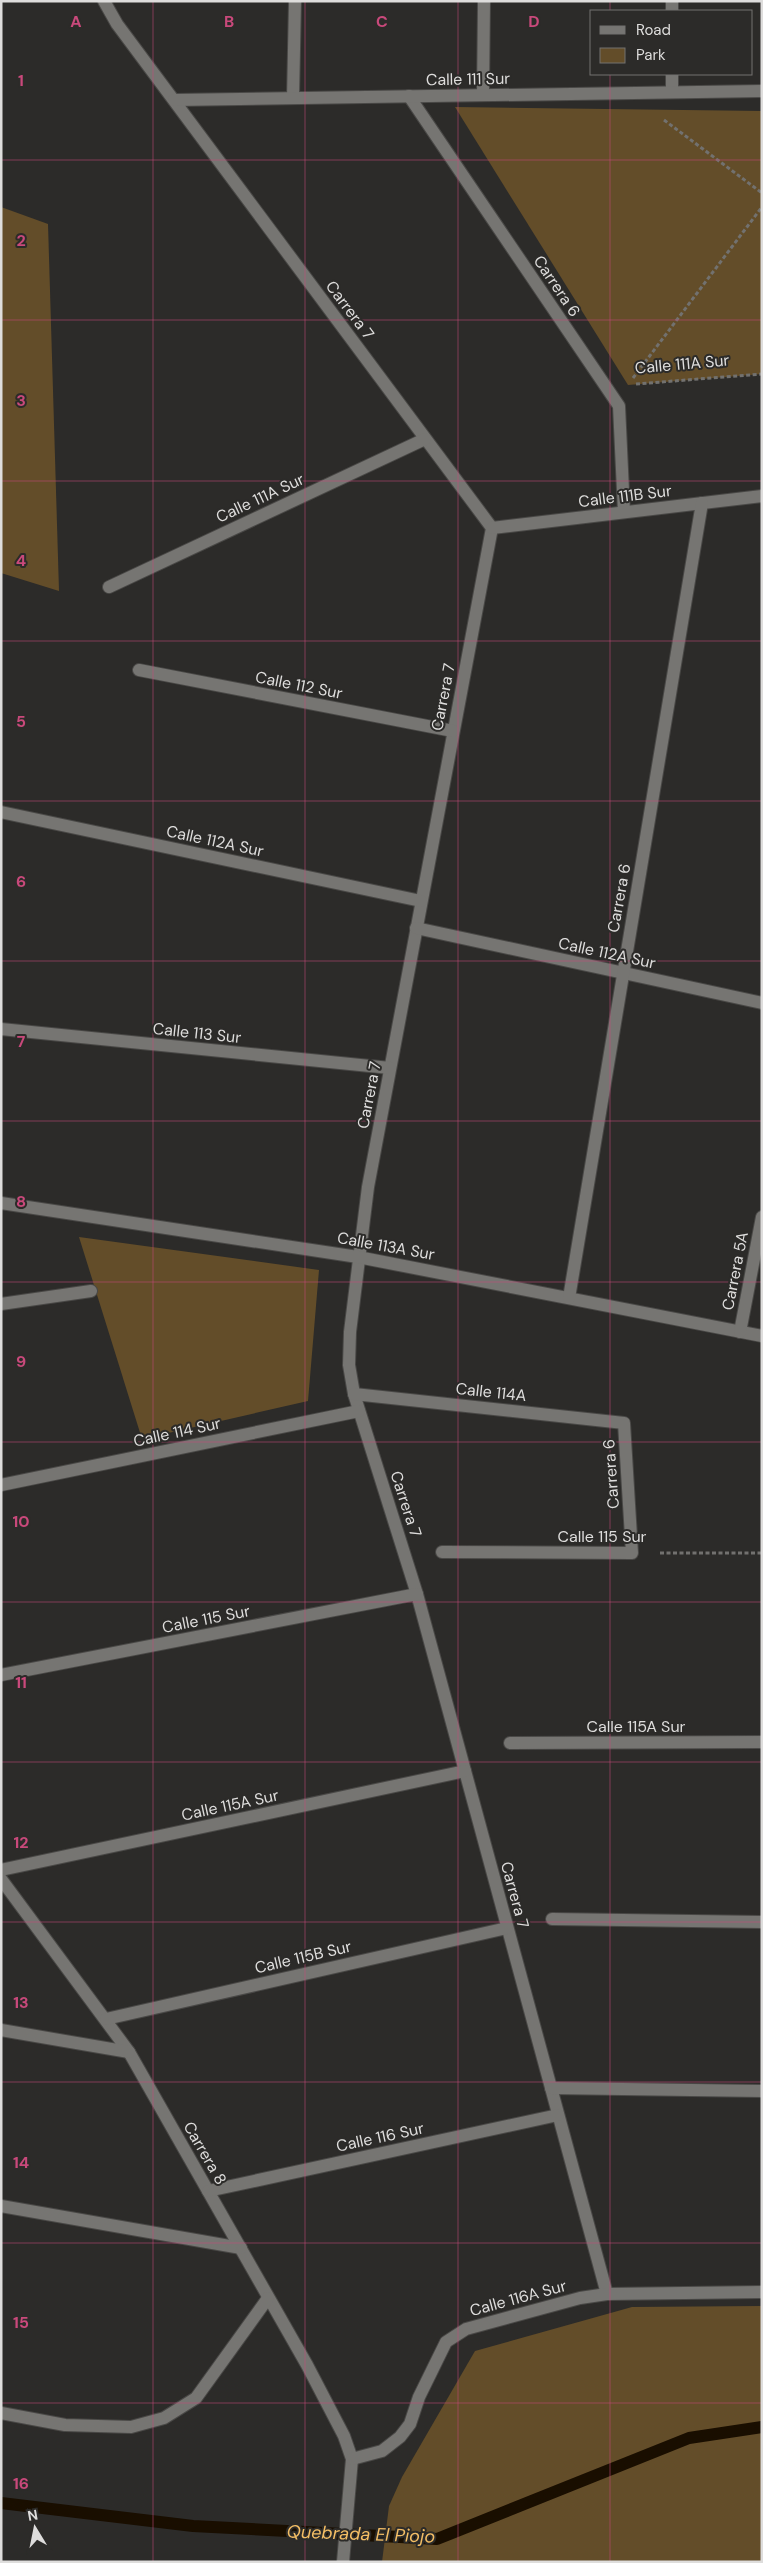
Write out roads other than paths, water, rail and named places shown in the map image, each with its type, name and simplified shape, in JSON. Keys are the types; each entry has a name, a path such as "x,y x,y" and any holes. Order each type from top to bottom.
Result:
{"street":[{"name":"Carrera 7","path":"104,1 118,24 492,528 368,1187 358,1257 348,1365 359,1411 417,1594 607,2294"},
{"path":"293,98 294,1"},
{"path":"483,96 484,1"},
{"path":"672,75 672,92"},
{"name":"Calle 111 Sur","path":"174,100 762,91"},
{"name":"Carrera 6","path":"410,96 619,406 624,512"},
{"name":"Calle 111A Sur","path":"108,587 425,439"},
{"name":"Calle 111B Sur","path":"492,528 762,496"},
{"name":"Carrera 6","path":"569,1298 622,972 702,503"},
{"name":"Calle 112 Sur","path":"139,670 454,732"},
{"name":"Calle 112A Sur","path":"1,812 421,901"},
{"name":"Calle 112A Sur","path":"416,928 762,1003"},
{"name":"Calle 113 Sur","path":"1,1029 390,1068"},
{"name":"Calle 113A Sur","path":"1,1203 358,1257 762,1336"},
{"name":"Carrera 5A","path":"740,1332 762,1216"},
{"path":"1,1304 91,1291"},
{"name":"Calle 114A","path":"354,1394 624,1423"},
{"name":"Calle 114 Sur","path":"1,1486 359,1411"},
{"name":"Carrera 6","path":"624,1423 632,1553"},
{"name":"Calle 115 Sur","path":"442,1552 632,1553"},
{"name":"Calle 115 Sur","path":"1,1675 417,1594"},
{"name":"Calle 115A Sur","path":"510,1743 762,1742"},
{"name":"Calle 115A Sur","path":"1,1870 465,1771"},
{"name":"Carrera 8","path":"1,1879 129,2052 331,2409 344,2436 352,2459"},
{"path":"552,1919 762,1922"},
{"name":"Calle 115B Sur","path":"106,2019 507,1928"},
{"path":"1,2030 129,2052"},
{"path":"551,2088 762,2091"},
{"name":"Calle 116 Sur","path":"208,2191 558,2115"},
{"path":"1,2206 241,2248"},
{"name":"Calle 116A Sur","path":"352,2459 382,2451 400,2437 410,2424 419,2396 446,2342 466,2329 580,2298 607,2294 762,2292"},
{"path":"1,2413 65,2425 131,2427 164,2418 196,2398 268,2298"},
{"path":"343,2562 352,2459"}],"waterway":[{"name":"Quebrada El Piojo","path":"1,2503 193,2526 437,2539 689,2438 762,2427"}]}
